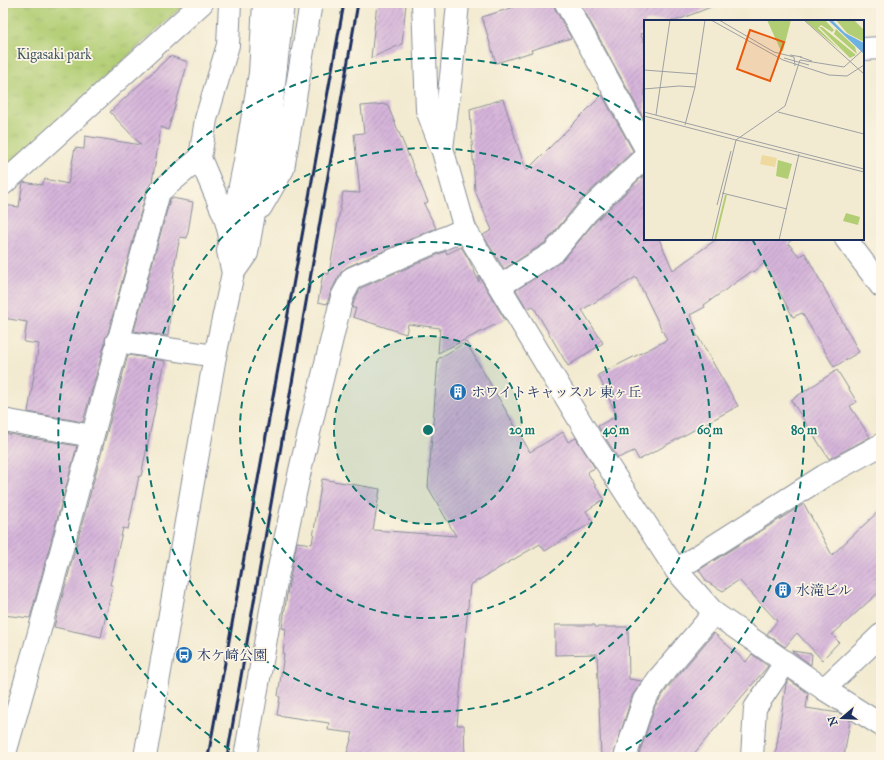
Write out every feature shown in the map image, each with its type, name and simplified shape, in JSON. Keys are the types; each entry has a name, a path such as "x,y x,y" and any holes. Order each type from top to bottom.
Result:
{"street":[{"path":"3,184 202,3"},
{"path":"230,3 228,45 206,119 200,158 225,217 230,236"},
{"path":"234,273 228,252 260,73 264,3"},
{"path":"145,757 215,356 234,273 247,253 269,129 283,3"},
{"path":"254,211 261,207 283,169 311,3"},
{"path":"423,3 427,110 442,148 465,229 592,441 676,570 714,613 785,663 881,726"},
{"path":"442,148 458,3"},
{"path":"566,3 644,145"},
{"path":"864,49 881,48"},
{"path":"4,757 159,192 200,158"},
{"path":"500,286 554,252 587,212 644,158"},
{"path":"245,757 278,574 301,466 342,297 352,278 465,229"},
{"path":"847,240 881,286"},
{"path":"118,341 215,356"},
{"path":"3,420 92,436"},
{"path":"676,570 824,476 881,445"},
{"path":"625,757 644,700 659,678 714,613"},
{"path":"824,689 881,635"},
{"path":"752,757 755,708 785,663"}],"green space":[{"name":"Kigasaki park","path":"3,3 186,3 3,170"}],"building":[{"path":"377,3 406,3 402,44 371,58"},
{"path":"527,3 554,3 555,9 571,38 531,50 532,52 496,63 482,17"},
{"path":"580,3 716,3 716,5 678,20 644,20 644,33 640,34 644,41 644,119"},
{"path":"170,56 188,62 168,130 161,127 152,182 147,189 83,422 28,412 39,344 24,342 27,322 3,318 3,205 19,207 23,182 42,185 45,179 68,184 75,148 84,149 85,136 141,145 110,112"},
{"path":"602,95 633,151 578,203 546,242 504,269 483,235 492,230 475,191 470,109 503,99 526,171"},
{"path":"387,104 428,202 424,204 436,228 347,267 341,272 331,291 327,304 318,302 323,273 329,274 343,192 360,193 354,134 364,133 361,106"},
{"path":"644,175 644,240 659,240 673,270 716,240 792,240 788,243 799,256 805,253 859,352 834,367 802,313 793,317 764,263 754,272 752,271 704,305 705,307 690,315 697,329 694,330 738,406 639,460 634,451 618,458 598,426 617,416 598,375 667,340 636,277 582,310 603,343 568,366 533,306 527,309 516,290 563,260 596,221"},
{"path":"172,198 193,202 187,238 180,237 175,261 168,336 134,331 170,199"},
{"path":"461,247 479,282 479,276 505,320 438,353 440,328 408,324 406,334 353,317 356,308 352,308 361,288 446,251 447,254"},
{"path":"466,342 530,452 563,432 568,442 576,438 595,468 587,472 604,499 586,511 593,522 545,551 540,544 470,585 457,725 464,725 465,757 346,757 353,733 328,730 329,723 277,715 286,629 282,628 297,542 312,544 322,479 380,489 373,530 456,536 428,487 438,359"},
{"path":"128,355 165,361 141,476 139,476 128,529 123,528 110,585 113,585 101,637 54,627"},
{"path":"837,370 857,402 850,406 870,437 829,459 791,400"},
{"path":"3,433 77,446 30,618 3,615"},
{"path":"804,504 832,555 881,509 881,590 832,635 839,642 822,660 797,633 785,647 767,634 777,621 739,580 723,591 707,582 699,570"},
{"path":"555,625 628,627 629,679 642,681 632,696 613,757 601,757 597,654 555,655"},
{"path":"714,633 746,662 752,654 768,666 691,757 638,757 655,706 669,686"},
{"path":"792,651 812,654 811,665"},
{"path":"789,680 808,693 806,708 839,713 850,720 844,757 775,757 786,684"}],"railway":[{"path":"208,757 344,3"},
{"path":"227,757 358,3"}],"place":[{"name":"ホワイトキャッスル 東ヶ丘","path":"458,392"},
{"name":"水滝ビル","path":"783,590"},
{"name":"木ケ崎公園","path":"184,655"}]}
